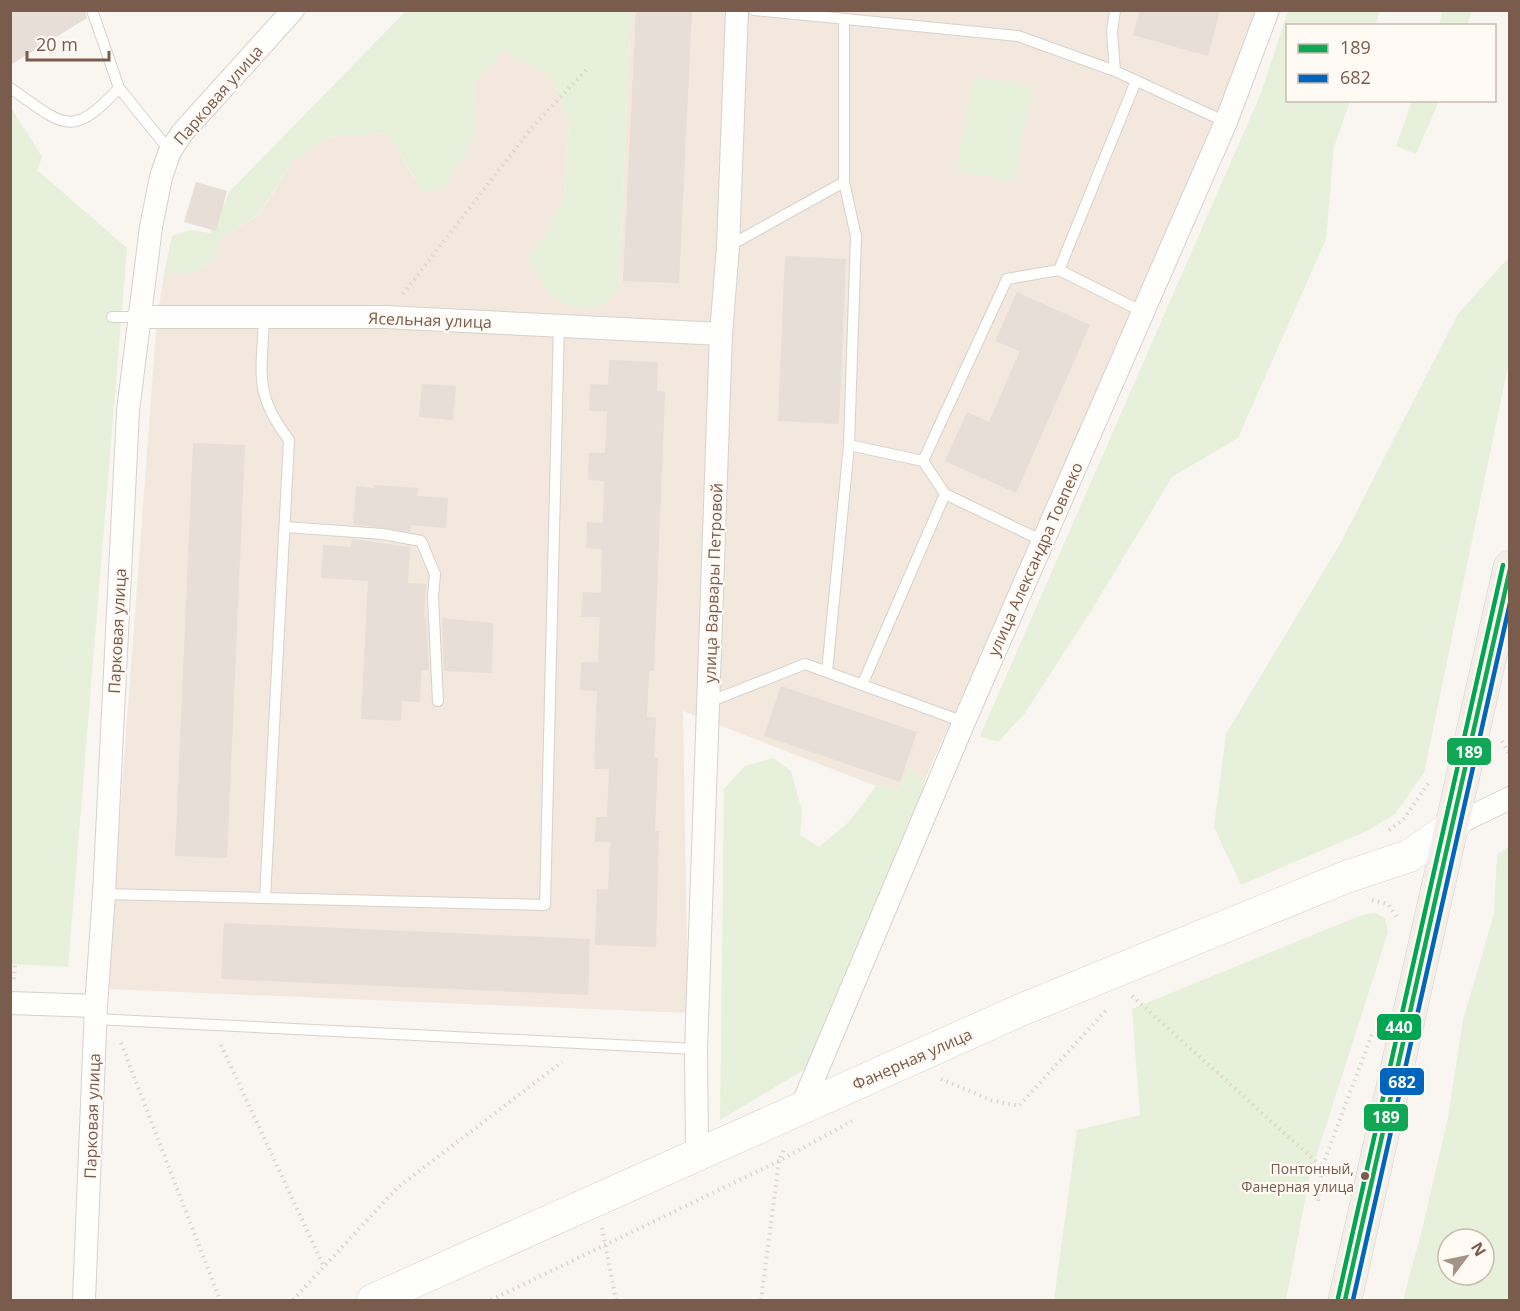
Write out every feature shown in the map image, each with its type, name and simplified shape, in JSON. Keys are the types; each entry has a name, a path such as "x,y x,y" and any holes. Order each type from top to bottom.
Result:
{"main road":[{"path":"1345,1300 1454,825 1509,567"}],"street":[{"name":"Парковая улица","path":"84,1300 101,1015 104,894 128,411 151,227 161,177 170,151 182,134 293,10"},
{"name":"улица Варвары Петровой","path":"697,1155 696,1049 721,334 728,247 737,10"},
{"name":"улица Александра Товпеко","path":"801,1108 964,722 1226,122 1268,10"},
{"name":"Ясельная улица","path":"138,318 385,317 559,324 721,334"},
{"path":"1454,825 1509,798"},
{"name":"Фанерная улица","path":"391,1297 597,1200 1034,1005 1346,877 1409,856 1454,825"},
{"path":"10,1003 101,1015"}],"lane":[{"path":"92,10 119,88 170,151"},
{"path":"754,10 844,20 868,16 1018,36 1115,71 1226,122"},
{"path":"1115,10 1112,32 1115,71"},
{"path":"827,672 849,445 856,236 844,182 844,20"},
{"path":"1059,270 1136,81"},
{"path":"10,88 54,119 68,122 81,121 96,113 119,88"},
{"path":"728,247 844,182"},
{"path":"923,461 1007,279 1059,270 1143,312"},
{"path":"112,317 138,318"},
{"path":"264,318 261,388 271,415 289,440 266,898"},
{"path":"104,894 545,905 559,324"},
{"path":"849,445 923,461 945,494 1043,541"},
{"path":"862,685 945,494"},
{"path":"285,527 383,534 421,542 435,574 433,597 438,701"},
{"path":"709,702 805,664 964,722"},
{"path":"101,1015 212,1025 696,1049"}],"path":[{"path":"385,317 534,125 588,68"},
{"path":"1383,834 1402,820 1432,776"},
{"path":"1364,900 1388,904 1398,917 1398,925"},
{"path":"1125,990 1322,1167"},
{"path":"933,1076 991,1100 1019,1106 1110,1006"},
{"path":"101,1015 220,1300"},
{"path":"212,1025 324,1267"},
{"path":"1318,1201 1322,1167 1373,1031"},
{"path":"293,1300 397,1188 587,1044"},
{"path":"761,1300 779,1161 801,1108"},
{"path":"491,1300 779,1161 861,1116"},
{"path":"597,1200 616,1300"}],"shaded area":[{"path":"631,11 1259,11 1228,103 925,779 909,768 899,790 876,786 683,711 688,1013 107,989 157,319 164,274 193,274 214,259 220,239 260,214 292,162 327,137 388,133 414,178 476,133 472,83 504,51 549,74 569,120 565,197 548,231 528,261 619,289"}],"green space":[{"path":"1443,10 1472,10 1467,24 1439,24"},
{"path":"406,11 631,11 619,289 600,307 578,308 552,298 528,260 548,231 565,197 569,120 549,74 504,51 472,83 476,133 445,187 423,192 388,133 328,137 292,162 259,214 220,239 214,259 193,274 164,274 172,236 191,230 210,233 230,191"},
{"path":"1288,11 1380,11 1375,24 1286,24 1286,102 1350,102 1334,147 1326,239 1238,438 1172,477 1091,611 1025,713 998,742 980,736 1261,93"},
{"path":"974,76 1032,87 1014,181 956,171"},
{"path":"1412,102 1439,102 1416,154 1396,146"},
{"path":"10,106 42,157 37,170 127,248 68,967 11,964"},
{"path":"1509,257 1509,361 1424,773 1395,814 1367,831 1241,885 1214,827 1226,734 1341,542 1458,314"},
{"path":"773,758 791,771 802,811 800,835 819,847 850,821 876,786 899,790 909,768 925,779 922,795 812,1065 720,1120 724,789 745,766"},
{"path":"1509,846 1509,1300 1403,1300 1448,1117 1463,1020 1494,914 1497,855"},
{"path":"1375,913 1385,918 1388,932 1309,1179 1286,1300 1054,1300 1077,1130 1140,1115 1132,1009 1362,915"}],"building":[{"path":"10,10 85,10 87,18 10,65"},
{"path":"636,10 692,10 679,283 623,281"},
{"path":"1140,10 1220,10 1208,56 1133,35"},
{"path":"196,182 227,191 216,231 184,222"},
{"path":"785,256 846,259 839,424 778,421"},
{"path":"1017,292 1090,325 1016,493 945,461 967,412 989,422 1020,351 995,341"},
{"path":"609,360 658,362 657,391 665,392 654,671 649,671 647,717 656,718 654,757 658,757 655,831 659,831 656,947 595,945 597,889 608,889 610,842 595,842 596,817 607,817 609,769 594,769 597,691 580,690 581,662 598,662 600,617 581,617 583,592 601,593 602,549 586,548 587,522 603,523 604,481 588,480 589,453 605,453 607,411 589,411 590,384 608,385"},
{"path":"422,384 456,386 453,420 419,417"},
{"path":"193,443 245,445 227,858 175,856"},
{"path":"374,485 418,488 417,496 448,498 446,528 411,525 411,532 353,524 356,486 374,488"},
{"path":"352,539 410,547 408,583 426,584 424,617 426,617 429,670 421,670 420,702 402,701 401,721 361,719 368,581 321,578 323,545 351,547"},
{"path":"442,618 493,623 492,673 444,671"},
{"path":"781,686 917,732 900,782 764,736"},
{"path":"224,923 590,939 588,995 221,979"}],"transit line":[{"name":"440","path":"1338,1298 1503,565"},
{"name":"189","path":"1345,1300 1510,569"},
{"name":"682","path":"1353,1300 1510,603"}],"place":[{"name":"Понтонный, Фанерная улица","path":"1365,1176"}]}
